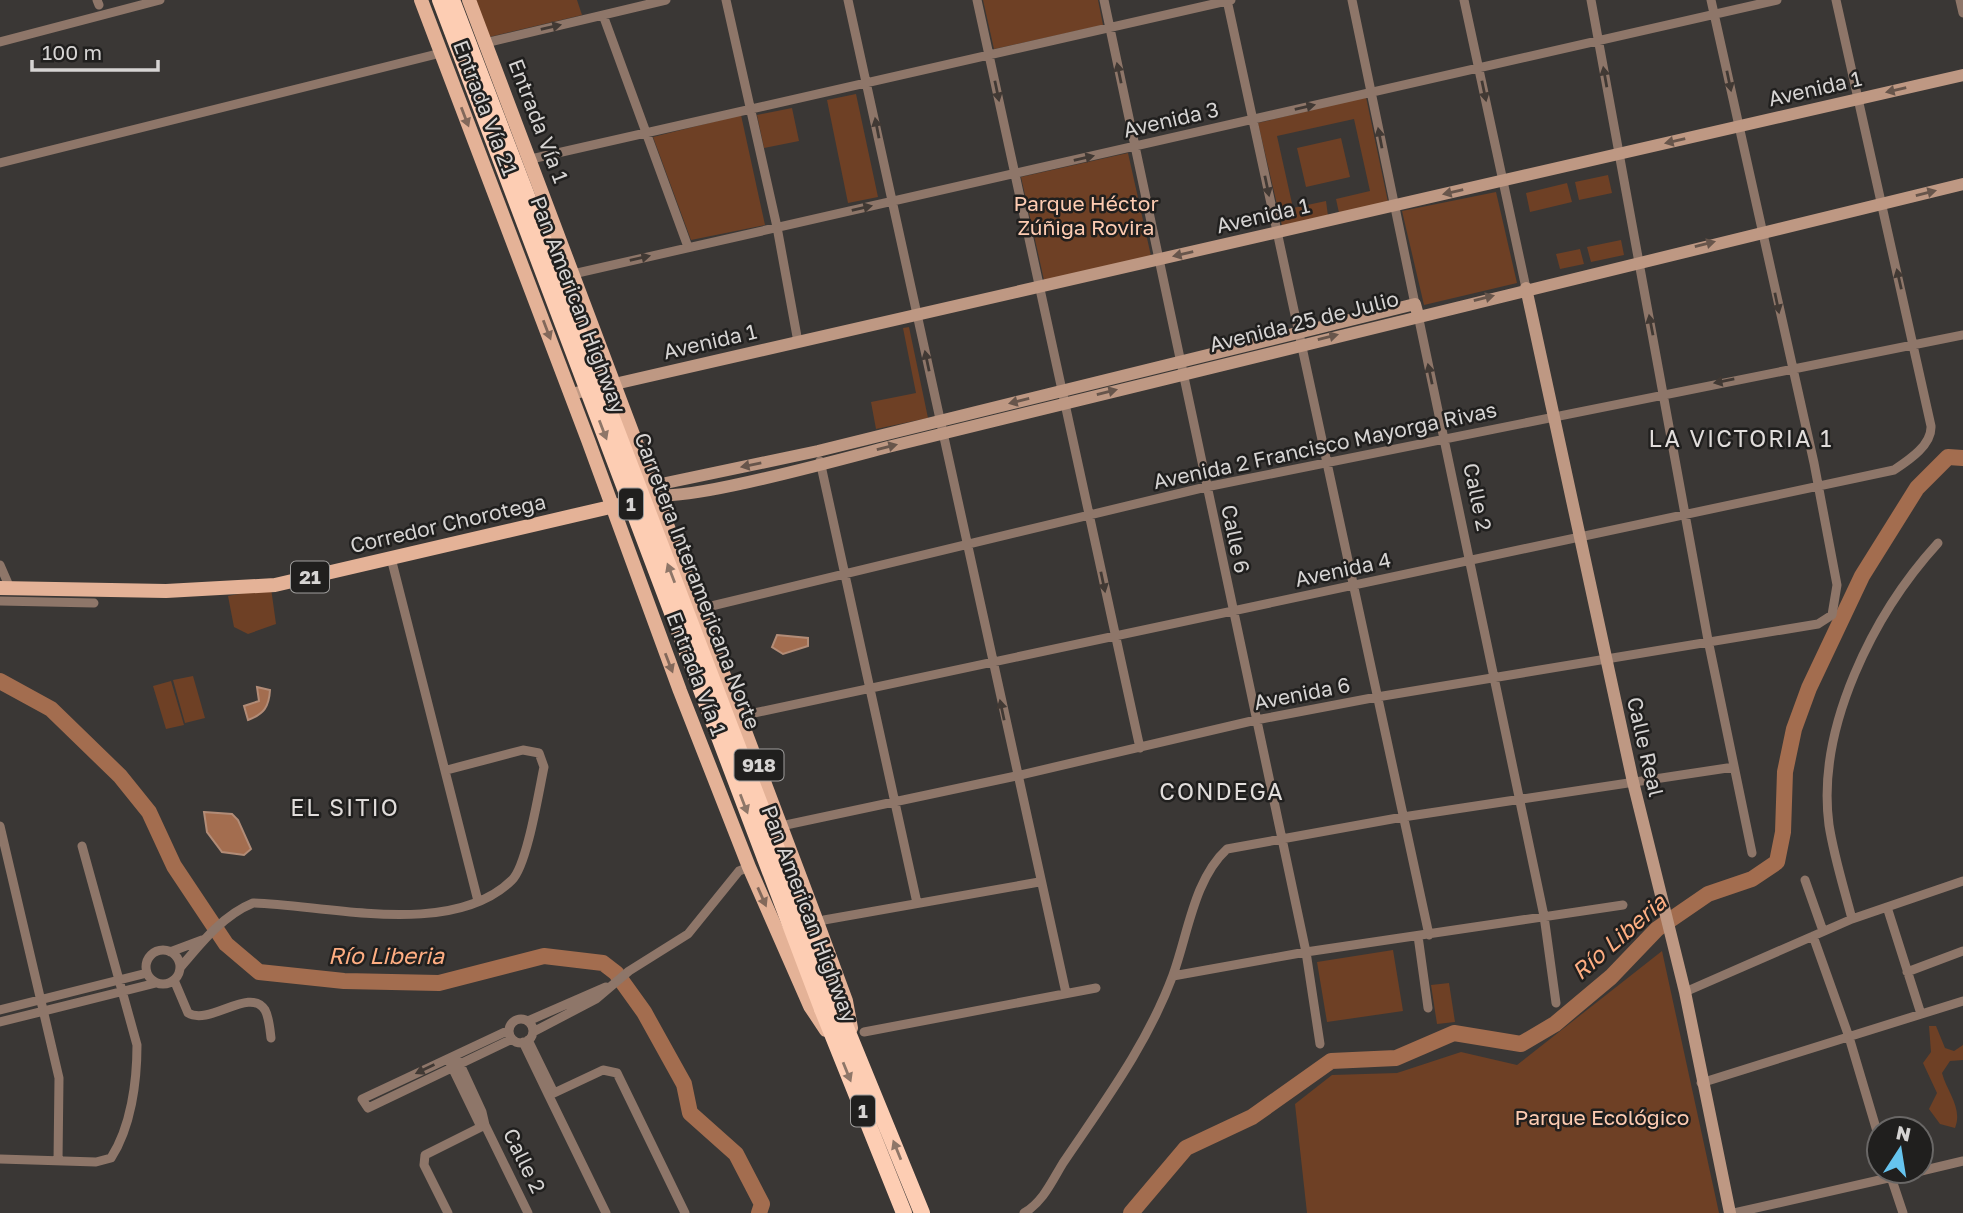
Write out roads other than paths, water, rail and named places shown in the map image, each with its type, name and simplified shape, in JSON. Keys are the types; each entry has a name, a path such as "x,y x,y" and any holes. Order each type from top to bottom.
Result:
{"highway":[{"name":"Pan American Highway","path":"439,0 829,1006 836,1044 904,1213"},
{"name":"Carretera Interamericana Norte","path":"452,0 829,1006 859,1036 922,1213"}],"main road":[{"name":"Entrada Vía 21","path":"421,0 612,507"},
{"name":"Entrada Vía 1","path":"469,0 655,494"},
{"name":"Avenida 25 de Julio","path":"612,507 655,494"},
{"name":"918","path":"655,494 859,1036"},
{"name":"Entrada Vía 1","path":"612,507 650,613 749,867 810,1006 836,1044"},
{"name":"Corredor Chorotega","path":"5,588 166,591 275,584 612,507"}],"street":[{"path":"0,42 160,0"},
{"path":"485,43 666,0"},
{"path":"726,0 777,227 798,342"},
{"path":"848,0 868,82 1016,776 1066,993"},
{"path":"977,0 1140,748"},
{"name":"Calle 6","path":"1104,0 1157,260 1306,952 1320,1044"},
{"path":"531,159 1228,0 1429,935"},
{"name":"Calle 2","path":"1352,0 1544,916 1556,1003"},
{"path":"1464,0 1526,288"},
{"path":"1591,0 1709,640 1752,853"},
{"path":"1711,0 1818,486"},
{"name":"Avenida 3","path":"573,274 1777,0"},
{"path":"1836,0 1915,345"},
{"path":"1960,0 1963,13"},
{"path":"603,15 688,247"},
{"path":"0,163 441,53"},
{"name":"Avenida 1","path":"571,394 1963,75"},
{"name":"Avenida 25 de Julio","path":"655,494 664,497 690,493 941,427 1416,310 1526,288 1963,184"},
{"name":"Calle Real","path":"1526,288 1605,659 1685,992 1701,1083 1732,1213"},
{"name":"Avenida 2 Francisco Mayorga Rivas","path":"699,609 1206,488 1963,335"},
{"name":"Avenida 4","path":"740,716 1353,586 1686,512 1894,470 1929,438 1931,426 1915,345"},
{"path":"819,458 847,574 917,904"},
{"name":"Avenida 6","path":"781,826 1016,776 1256,720 1495,676 1818,624 1832,615 1837,585 1818,486"},
{"path":"1852,919 1829,824 1829,789 1838,718 1850,680 1888,611 1915,568 1938,543"},
{"path":"391,558 447,770 478,901"},
{"path":"0,565 5,588"},
{"path":"0,601 94,603"},
{"path":"650,613 687,602 699,609 694,619 658,634"},
{"path":"0,1022 156,983 166,984 174,980 180,968 205,938 241,907 253,902 345,912 421,916 478,901 513,880 522,861 544,767 539,752 523,750 447,770"},
{"path":"1024,1213 1045,1194 1123,1077 1149,1031 1173,976 1197,899 1218,858 1227,849 1403,817 1734,766"},
{"path":"0,826 59,1078 58,1161"},
{"path":"0,1159 96,1163 111,1158 121,1143 137,1075 137,1045 82,846"},
{"path":"510,1034 528,1038 596,999 629,971 688,934 739,871 749,867"},
{"path":"1805,880 1823,931"},
{"path":"1685,992 1852,919 1963,881"},
{"path":"824,920 1040,882"},
{"path":"1173,976 1306,952 1623,905"},
{"path":"1887,907 1921,1014"},
{"path":"1418,936 1428,1008"},
{"path":"1813,936 1849,1037 1872,1115"},
{"path":"147,973 150,957 159,951 170,952 205,938"},
{"path":"1907,972 1963,951"},
{"path":"170,952 178,959 180,968"},
{"path":"0,1010 147,973"},
{"path":"147,973 156,983"},
{"path":"174,980 182,1006 194,1017 205,1017 244,1003 257,1003 265,1010 271,1038"},
{"path":"454,1061 362,1099 368,1108 510,1034 517,1020 528,1021 610,985"},
{"path":"859,1036 1096,988"},
{"path":"1701,1083 1963,1001"},
{"path":"528,1021 528,1038 606,1213"},
{"name":"Calle 2","path":"454,1061 483,1126 528,1213"},
{"path":"552,1094 603,1070 617,1073 685,1213"},
{"path":"448,1213 424,1160 429,1152 483,1126"},
{"path":"1935,1168 1963,1161"},
{"path":"1732,1213 1865,1180"},
{"path":"1894,1185 1903,1213"}],"waterway":[{"name":"Río Liberia","path":"1131,1213 1186,1148 1252,1117 1331,1061 1396,1058 1454,1033 1521,1044 1555,1024 1611,977 1657,929 1708,894 1752,879 1777,862 1783,832 1785,772 1794,729 1809,688 1862,576 1917,488 1948,457 1963,458"},
{"name":"Río Liberia","path":"0,681 51,709 120,776 149,812 174,866 226,944 259,972 344,981 439,983 544,956 603,963 616,973 644,1012 684,1084 690,1113 736,1154 762,1204 759,1213"}],"district":[{"name":"LA VICTORIA 1","path":"1741,439"},
{"name":"CONDEGA","path":"1222,792"},
{"name":"EL SITIO","path":"345,808"}],"park label":[{"name":"Parque Héctor Zúñiga Rovira","path":"1086,216"},
{"name":"Parque Ecológico","path":"1602,1118"}]}
